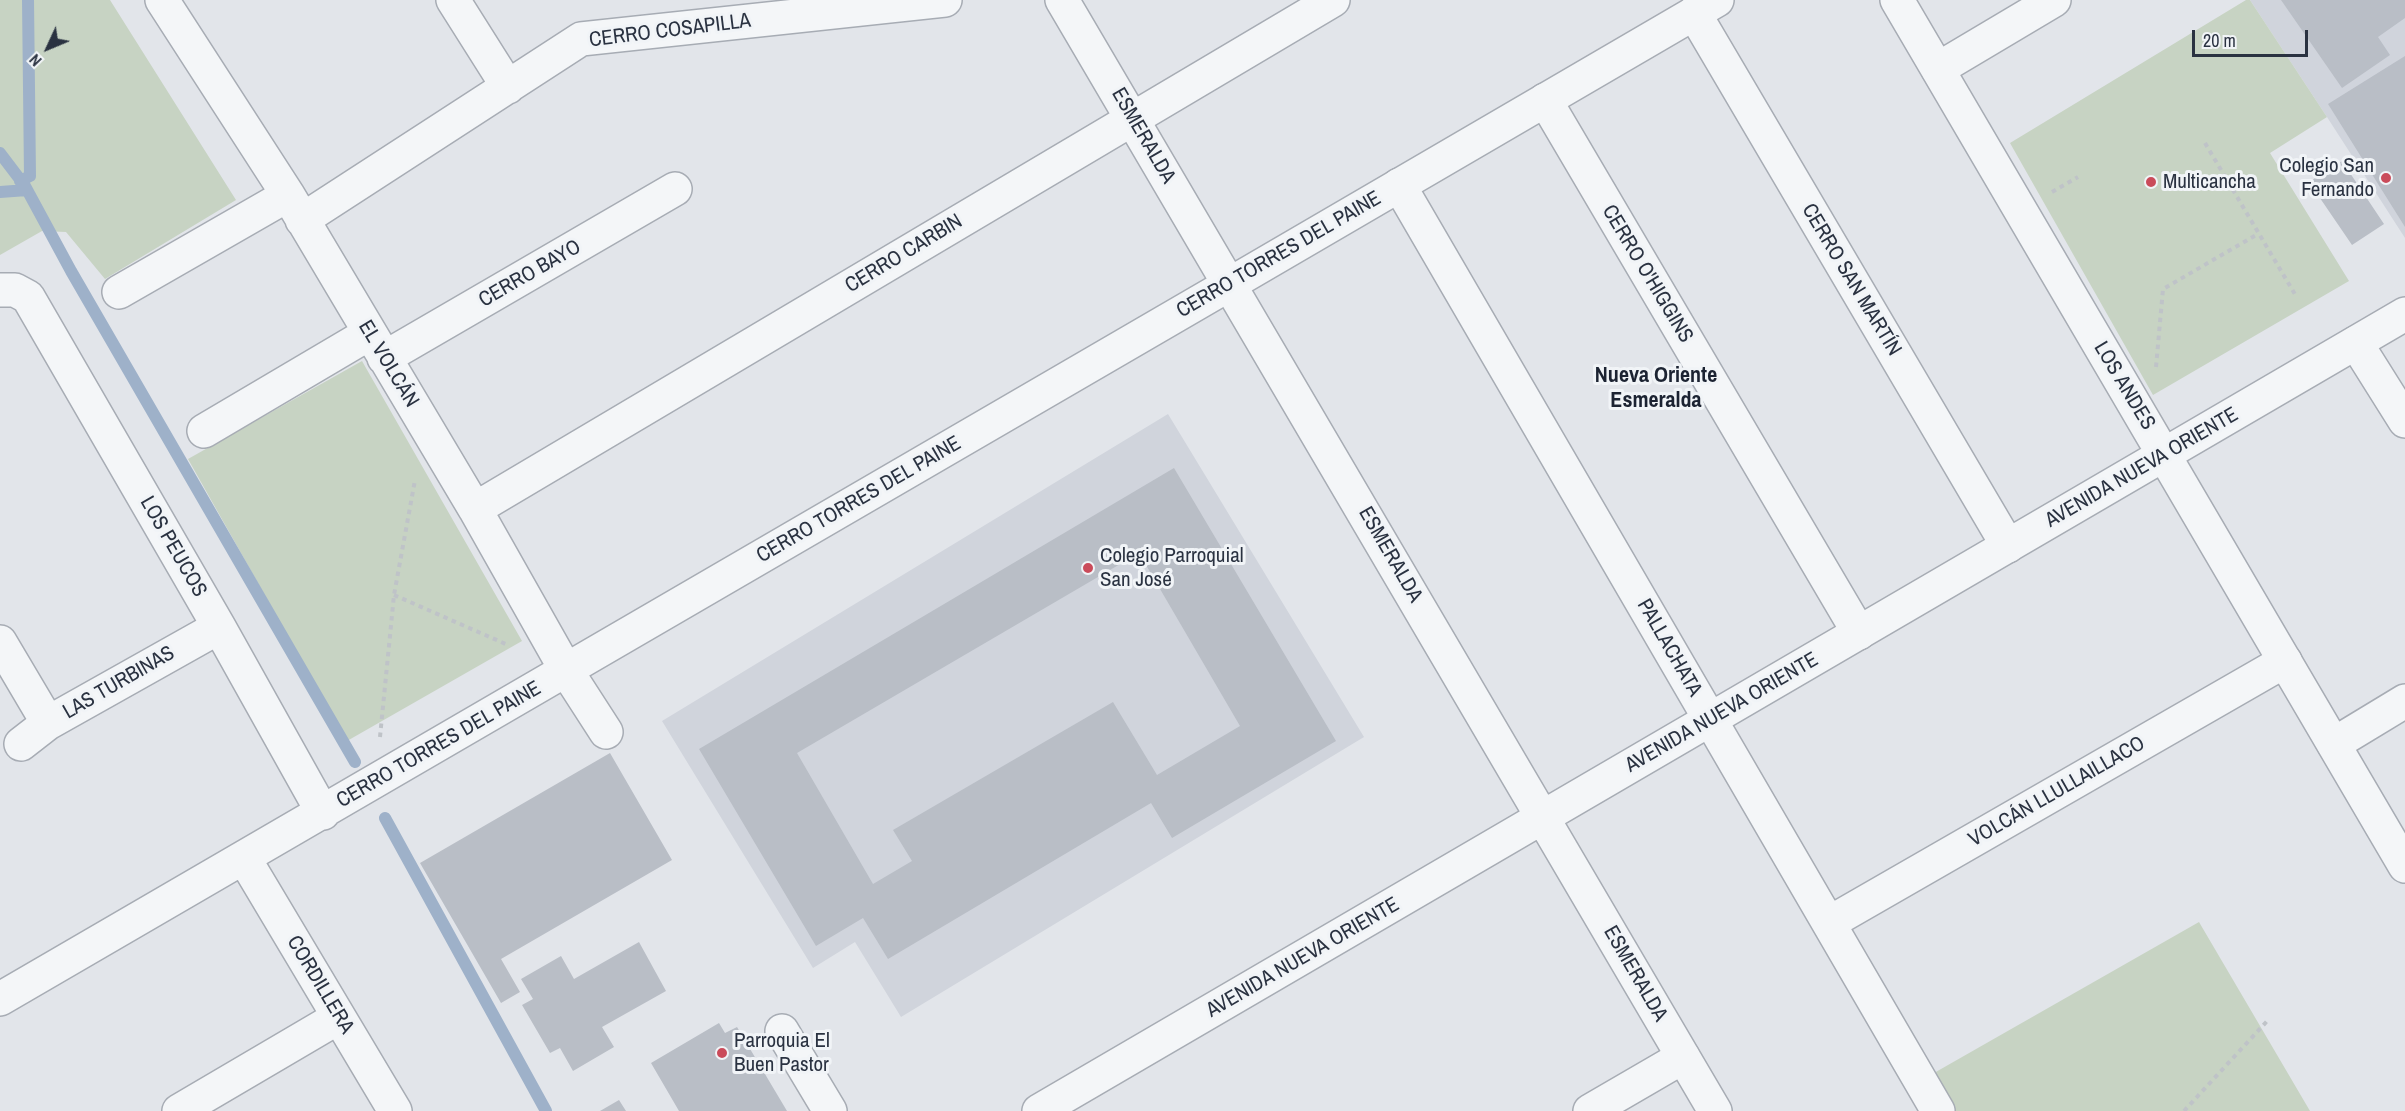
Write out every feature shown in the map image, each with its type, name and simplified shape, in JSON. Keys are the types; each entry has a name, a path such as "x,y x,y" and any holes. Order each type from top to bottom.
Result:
{"street":[{"name":"EL VOLCÁN","path":"162,0 295,208 475,509 567,670 606,732"},
{"path":"453,0 508,87"},
{"name":"CERRO COSAPILLA","path":"119,292 295,208 508,87 581,39 945,0"},
{"name":"ESMERALDA","path":"1062,0 1715,1111"},
{"name":"CERRO CARBIN","path":"475,509 1333,0"},
{"name":"LOS ANDES","path":"1897,0 2405,866"},
{"path":"1938,69 2054,0"},
{"name":"CERRO TORRES DEL PAINE","path":"0,999 1705,7"},
{"name":"CERRO SAN MARTÍN","path":"1705,7 2008,546"},
{"name":"CERRO O'HIGGINS","path":"1545,100 1859,633"},
{"name":"PALLACHATA","path":"1399,185 1938,1111"},
{"name":"CERRO BAYO","path":"204,431 377,346 675,189"},
{"name":"LOS PEUCOS","path":"7,290 28,297 219,627 323,813"},
{"name":"AVENIDA NUEVA ORIENTE","path":"1039,1111 2405,314"},
{"path":"2356,343 2405,421"},
{"name":"LAS TURBINAS","path":"21,744 48,723 219,627"},
{"path":"0,642 48,723"},
{"name":"VOLCÁN LLULLAILLACO","path":"1829,923 2285,661"},
{"path":"2334,744 2405,701"},
{"name":"CORDILLERA","path":"244,858 395,1111"},
{"path":"179,1111 339,1017"},
{"path":"782,1030 830,1111"},
{"path":"1590,1111 1683,1057"}],"path":[{"path":"2205,143 2296,297"},
{"path":"2156,371 2163,289 2258,234"},
{"path":"375,782 394,596 424,425"},
{"path":"394,596 513,647"},
{"path":"2184,1111 2269,1019"}],"shaded area":[{"name":"Colegio San Fernando","path":"2250,0 2405,0 2405,238 2327,117"},
{"name":"Colegio Parroquial San José","path":"1168,414 1364,737 901,1017 855,942 813,968 662,721"}],"green space":[{"path":"0,0 110,0 236,200 105,279 66,232 42,231 0,255"},
{"path":"2246,0 2250,0 2327,117 2270,153 2349,281 2153,395 2010,143"},
{"path":"362,361 522,641 347,741 188,459"},
{"path":"2199,922 2310,1111 1956,1111 1934,1073"}],"building":[{"path":"2281,0 2405,0 2405,18 2378,37 2390,55 2342,88"},
{"path":"2405,56 2405,227 2328,104"},
{"path":"2342,161 2384,224 2352,245 2309,182"},
{"path":"1174,468 1336,741 1172,838 1151,803 888,959 863,918 816,946 699,749","holes":["1139,553 1240,726 1157,775 1113,702 893,830 912,861 873,884 797,753"]},
{"path":"610,753 672,860 501,959 520,992 501,1003 420,863"},
{"path":"639,942 666,991 602,1027 614,1047 573,1071 560,1048 550,1053 522,1005 533,999 521,979 561,956 574,979"},
{"name":"Parroquia El Buen Pastor","path":"719,1023 725,1033 737,1027 787,1111 679,1111 651,1063"},
{"path":"619,1100 626,1111 600,1111"}],"waterway":[{"path":"20,181 30,176 28,0"},
{"path":"0,153 25,186 71,271 355,762"},
{"path":"0,192 27,190"},
{"path":"385,818 546,1111"}],"place":[{"name":"Colegio San Fernando","path":"2386,178"},
{"name":"Multicancha","path":"2151,182"},
{"name":"Colegio Parroquial San José","path":"1088,568"},
{"name":"Parroquia El Buen Pastor","path":"722,1053"}],"district":[{"name":"Nueva Oriente Esmeralda","path":"1656,388"}]}
